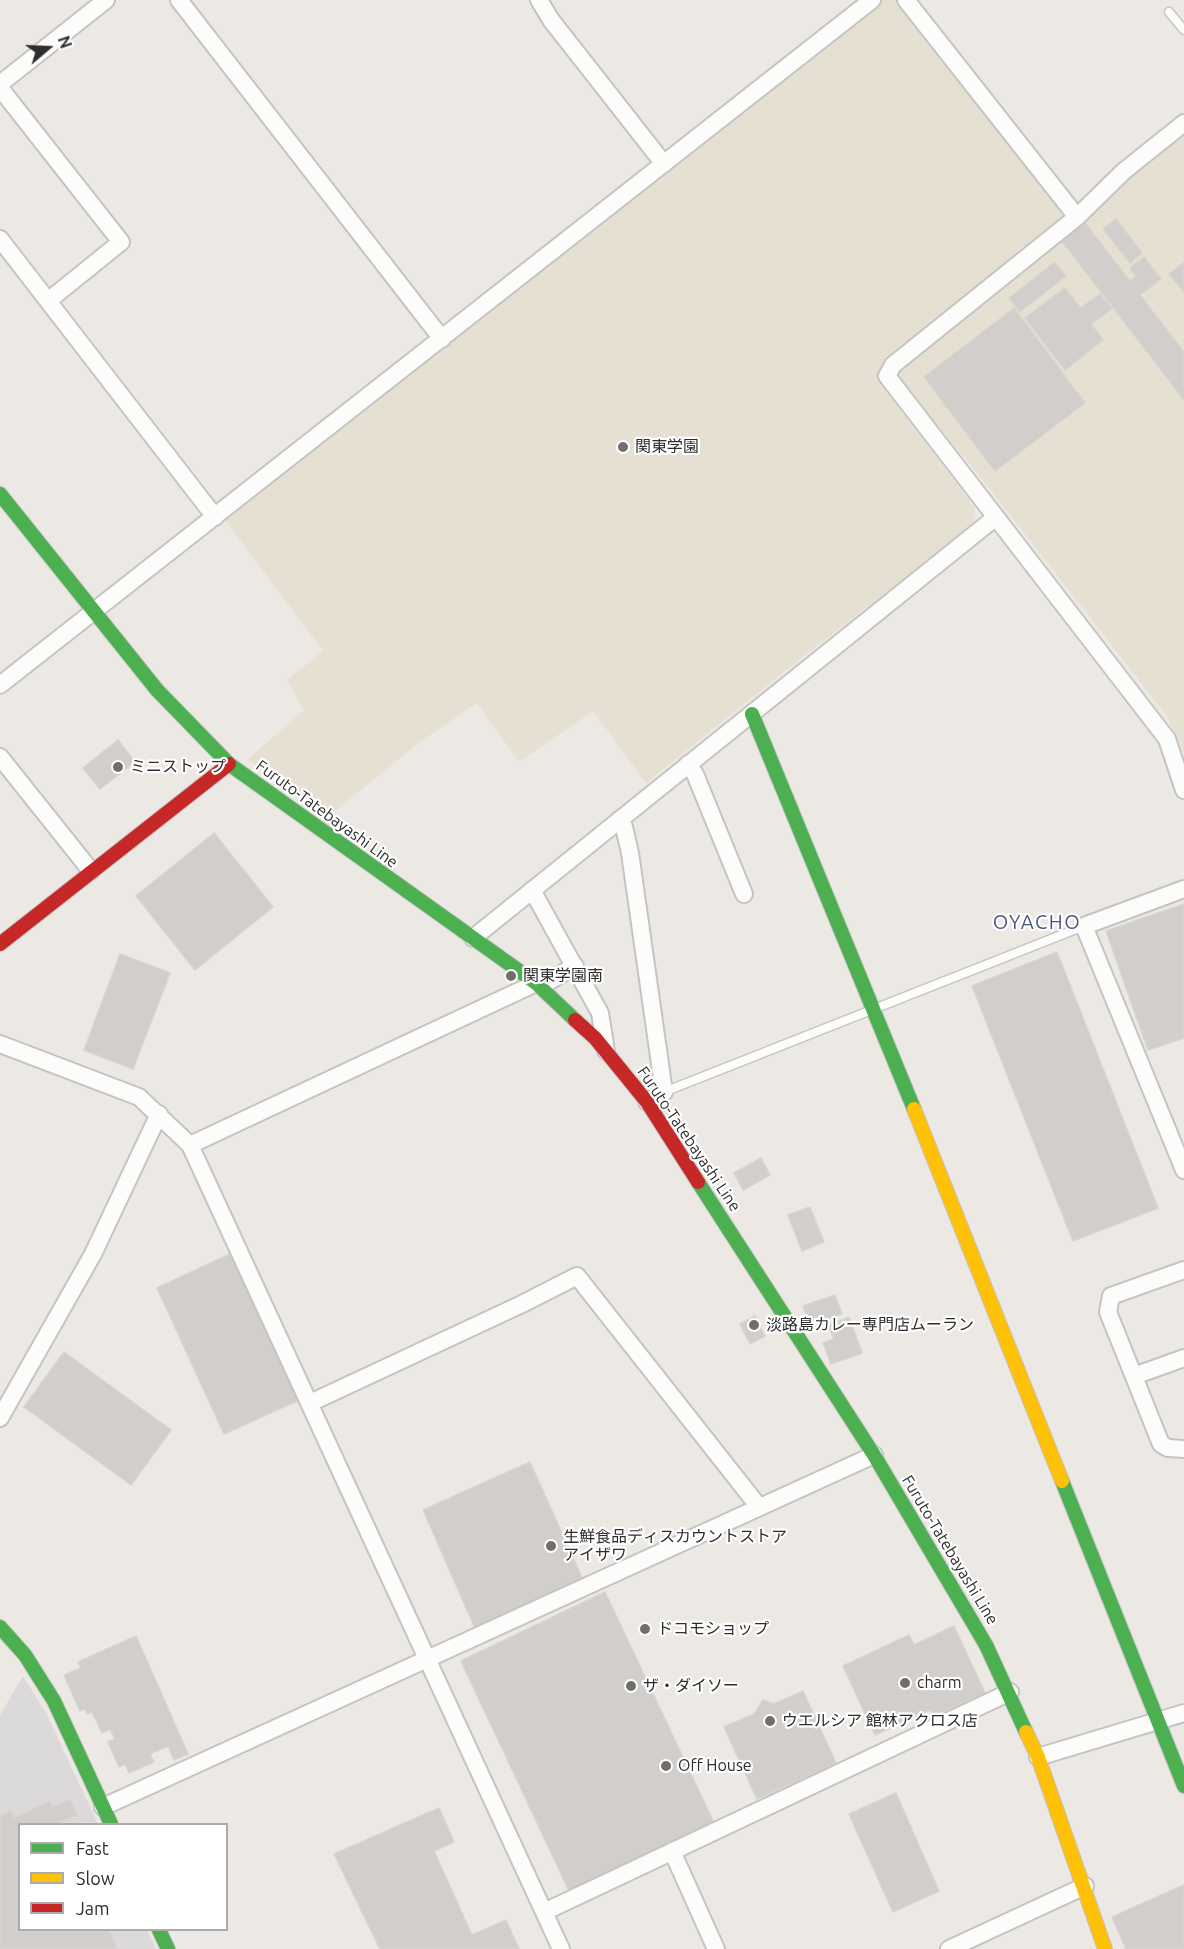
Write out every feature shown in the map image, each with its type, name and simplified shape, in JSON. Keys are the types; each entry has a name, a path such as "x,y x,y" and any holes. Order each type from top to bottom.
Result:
{"main road":[{"name":"Furuto-Tatebayashi Line","path":"0,494 92,612 165,698 229,764 536,983 570,1013 606,1051 647,1102 874,1455 986,1645 1010,1692 1038,1757 1085,1886 1105,1949"},
{"path":"752,714 874,1008 1184,1786"},
{"path":"0,944 229,764"},
{"path":"0,1627 25,1655 49,1692 111,1823"},
{"path":"160,1931 168,1949"}],"street":[{"path":"48,301 121,242 0,86 106,0"},
{"path":"178,0 441,339"},
{"path":"539,0 551,20 664,164"},
{"path":"0,685 872,0"},
{"path":"906,0 1077,217"},
{"path":"1184,123 1124,171 1077,217 888,371 889,382 1167,739 1184,789"},
{"path":"0,239 215,517"},
{"path":"473,938 996,518"},
{"path":"0,756 91,872"},
{"path":"688,764 695,774 744,894"},
{"path":"619,820 624,827 630,853 664,1092 647,1102"},
{"path":"1184,889 1084,926 1184,1170"},
{"path":"532,890 600,1013 606,1051"},
{"path":"190,1145 536,983 546,983 575,966"},
{"path":"0,1044 139,1097 190,1145 561,1949"},
{"path":"0,1419 93,1254 159,1114"},
{"path":"1184,1270 1112,1296 1108,1312 1161,1444 1168,1448 1184,1449"},
{"path":"310,1403 522,1304 576,1276 759,1507"},
{"path":"1134,1376 1184,1358"},
{"path":"103,1807 874,1455"},
{"path":"544,1912 1010,1692"},
{"path":"1038,1757 1184,1713"},
{"path":"672,1851 716,1949"},
{"path":"949,1949 1085,1886"}],"lane":[{"path":"1170,12 1184,30"},
{"path":"664,1092 1084,926"}],"shaded area":[{"name":"関東学園","path":"881,0 899,0 1067,219 895,357 879,373 882,386 975,508 972,526 796,662 646,783 593,711 519,762 477,703 420,742 326,818 248,759 304,710 287,680 323,651 225,520"},
{"path":"1184,133 1184,752 1166,715 1000,502 902,381 897,370 1126,176"},
{"path":"23,1676 47,1715 98,1823 18,1823 18,1931 147,1931 156,1949 0,1949 0,1715"}],"building":[{"path":"1116,219 1142,253 1130,263 1103,229"},
{"path":"1085,223 1130,281 1136,276 1130,268 1144,257 1161,279 1140,295 1184,352 1184,400 1062,241"},
{"path":"1055,262 1066,276 1020,312 1009,298"},
{"path":"1184,262 1184,292 1169,274"},
{"path":"1065,288 1080,308 1100,294 1112,309 1091,324 1103,340 1065,370 1025,318"},
{"path":"1014,308 1085,403 995,471 924,377"},
{"path":"118,740 135,762 100,789 83,768"},
{"path":"214,833 273,907 195,970 136,896"},
{"path":"1184,904 1184,1038 1148,1050 1106,931"},
{"path":"1057,952 1158,1208 1073,1241 972,986"},
{"path":"120,954 170,973 133,1069 84,1050"},
{"path":"761,1158 770,1175 743,1190 734,1173"},
{"path":"810,1207 824,1242 802,1251 788,1215"},
{"path":"232,1253 299,1400 224,1434 157,1288"},
{"path":"835,1295 842,1314 809,1324 803,1306"},
{"path":"755,1316 765,1336 750,1344 740,1324"},
{"path":"849,1317 862,1353 831,1364 823,1343 834,1339 828,1325"},
{"path":"64,1352 171,1430 131,1485 24,1407"},
{"path":"530,1462 583,1580 475,1628 423,1510"},
{"path":"605,1592 715,1825 570,1893 461,1661"},
{"path":"954,1626 985,1693 933,1716 930,1710 875,1735 843,1666 909,1635 914,1645"},
{"path":"136,1636 188,1754 174,1760 168,1746 150,1754 154,1762 129,1773 125,1764 119,1767 108,1742 115,1739 110,1729 102,1733 92,1712 87,1714 85,1709 80,1711 64,1675 81,1668 78,1662"},
{"path":"803,1691 836,1763 757,1799 724,1727 754,1714 763,1700 774,1704"},
{"path":"896,1793 939,1891 893,1912 849,1814"},
{"path":"70,1799 77,1815 60,1823 18,1823 18,1931 109,1931 117,1949 0,1949 0,1816 11,1811 14,1818 50,1801 52,1807"},
{"path":"439,1808 454,1842 434,1851 472,1935 506,1920 519,1949 380,1949 334,1854"},
{"path":"1184,1885 1184,1949 1126,1949 1112,1917"}],"traffic: fast":[{"path":"0,494 157,690 229,764 536,983 575,1020"},
{"path":"752,714 914,1109"},
{"path":"698,1182 874,1455 986,1645 1026,1732"},
{"path":"1062,1481 1184,1786"},
{"path":"0,1627 25,1655 54,1701 111,1823"},
{"path":"159,1931 168,1949"}],"traffic: slow":[{"path":"914,1109 1062,1481"},
{"path":"1026,1732 1038,1757 1105,1949"}],"traffic: jam":[{"path":"0,944 229,764"},
{"path":"575,1020 595,1038 647,1102 698,1182"}],"place":[{"name":"関東学園","path":"623,447"},
{"name":"ミニストップ","path":"118,767"},
{"name":"関東学園南","path":"511,976"},
{"name":"淡路島カレー専門店ムーラン","path":"754,1325"},
{"name":"生鮮食品ディスカウントストア アイザワ","path":"551,1546"},
{"name":"ドコモショップ","path":"645,1629"},
{"name":"charm","path":"905,1683"},
{"name":"ザ・ダイソー","path":"631,1686"},
{"name":"ウエルシア 館林アクロス店","path":"770,1721"},
{"name":"Off House","path":"666,1766"}],"district":[{"name":"OYACHO","path":"1037,922"}]}
